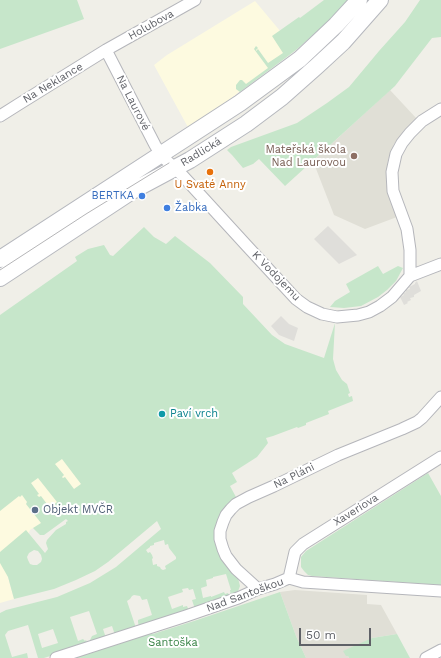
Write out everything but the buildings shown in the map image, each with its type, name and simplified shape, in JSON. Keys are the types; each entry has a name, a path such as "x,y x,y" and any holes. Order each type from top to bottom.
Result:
{"main road":[{"name":"Radlická","path":"0,259 240,103 300,59 336,25 359,0"},
{"name":"Radlická","path":"0,278 132,192 190,160 246,124 282,97 343,42 380,0"}],"street":[{"name":"Holubova","path":"106,50 195,0"},
{"name":"Na Neklance","path":"0,116 106,50"},
{"name":"Na Laurové","path":"106,50 155,145 161,155 174,168"},
{"path":"410,276 410,250 407,229 393,191 392,172 396,154 402,143 422,121 441,109"},
{"name":"K Vodojemu","path":"174,168 296,299 307,307 322,314 337,317 364,313 380,306 392,297 410,276 441,264"},
{"name":"Na Pláni","path":"258,589 236,569 226,556 223,549 220,539 220,531 224,519 231,509 236,504 249,497 338,455 417,422 441,397"},
{"name":"Xaveriova","path":"289,578 295,552 303,544 441,457"},
{"name":"Nad Santoškou","path":"56,658 194,614 289,578 303,582 441,590"},
{"path":"426,658 441,650"}],"shaded area":[{"path":"255,1 293,49 190,131 154,65 167,55"},
{"name":"Mateřská škola Nad Laurovou","path":"390,90 417,119 394,144 388,160 386,178 387,186 397,217 365,229 334,215 313,161"},
{"path":"328,226 357,255 339,264 314,239"},
{"path":"417,281 421,291 414,295 414,297 410,298 411,300 404,305 400,297 404,295 403,294 406,290 410,289 409,287"},
{"path":"281,316 289,324 298,328 294,341 279,335 271,326"},
{"name":"Objekt MVČR","path":"68,427 109,479 43,531 33,528 30,530 8,577 14,599 0,603 0,482"},
{"path":"295,590 367,595 367,604 381,605 397,634 372,638 348,656 349,658 306,658 296,636 280,592"}],"green space":[{"path":"0,0 77,0 84,19 0,49"},
{"path":"324,0 349,0 329,21 296,50 240,92 236,89 236,85 240,80 246,84 268,68 254,49 256,46 258,48 256,51 258,49 268,63 283,53 272,36"},
{"path":"420,0 441,0 441,37 432,38 395,86 285,186 259,159 253,164 243,168 227,150 231,147 297,123 349,87 405,22"},
{"path":"144,227 154,237 166,244 175,236 210,263 243,297 243,304 272,335 285,344 324,358 335,323 333,359 336,370 342,380 347,384 350,393 348,394 349,397 352,396 353,401 328,411 329,414 306,423 306,425 266,438 268,443 257,457 232,473 237,482 230,486 236,497 226,507 221,559 230,571 238,578 240,586 237,594 231,597 231,590 226,574 213,577 206,580 207,586 201,588 203,598 211,597 224,592 225,594 228,593 230,598 195,609 192,600 196,599 193,589 182,589 183,592 168,597 172,609 183,605 183,607 187,606 189,611 139,627 138,620 152,615 147,599 142,600 140,596 134,595 127,601 136,628 115,635 112,626 103,629 106,638 90,643 92,636 97,634 89,611 70,617 78,641 83,639 85,641 86,640 88,644 44,658 38,658 28,625 8,631 5,635 12,657 27,653 28,658 0,658 0,613 6,610 57,597 90,583 116,567 161,529 157,521 95,571 54,589 14,599 8,577 0,563 0,552 26,530 45,553 48,549 46,543 47,540 56,530 68,521 66,519 44,535 40,535 33,528 41,523 26,504 27,502 22,495 0,511 0,315 77,261 75,257 88,249 104,245 110,255 113,256","holes":["62,459 81,484 74,489 65,477 62,477 64,475 55,464","38,478 57,502 50,508 41,496 39,497 37,495 39,494 31,483","164,540 165,545 168,544 169,548 176,557 176,559 165,566 166,569 161,569 157,566 157,564 153,565 152,555 146,550 150,546 154,545 154,543","34,550 38,551 42,559 37,565 33,565 30,564 27,557 29,553","53,629 58,643 42,648 38,634"]},
{"path":"378,266 383,274 398,266 403,268 396,281 378,297 361,306 344,308 330,307 335,301 350,292 346,284"},
{"path":"428,473 441,496 441,585 312,576 308,575 304,571 301,567 301,557 306,551"},
{"name":"Santoška","path":"280,592 296,636 306,658 74,658 147,634 153,634 194,621"},
{"path":"397,634 410,658 349,658 343,651 372,638"}],"tram line":[{"path":"0,270 86,214 169,163"}],"place":[{"name":"Mateřská škola Nad Laurovou","path":"354,156"},
{"name":"U Svaté Anny","path":"210,172"},
{"name":"BERTKA","path":"142,196"},
{"name":"Žabka","path":"167,208"},
{"name":"Paví vrch","path":"162,414"},
{"name":"Objekt MVČR","path":"35,510"}]}
